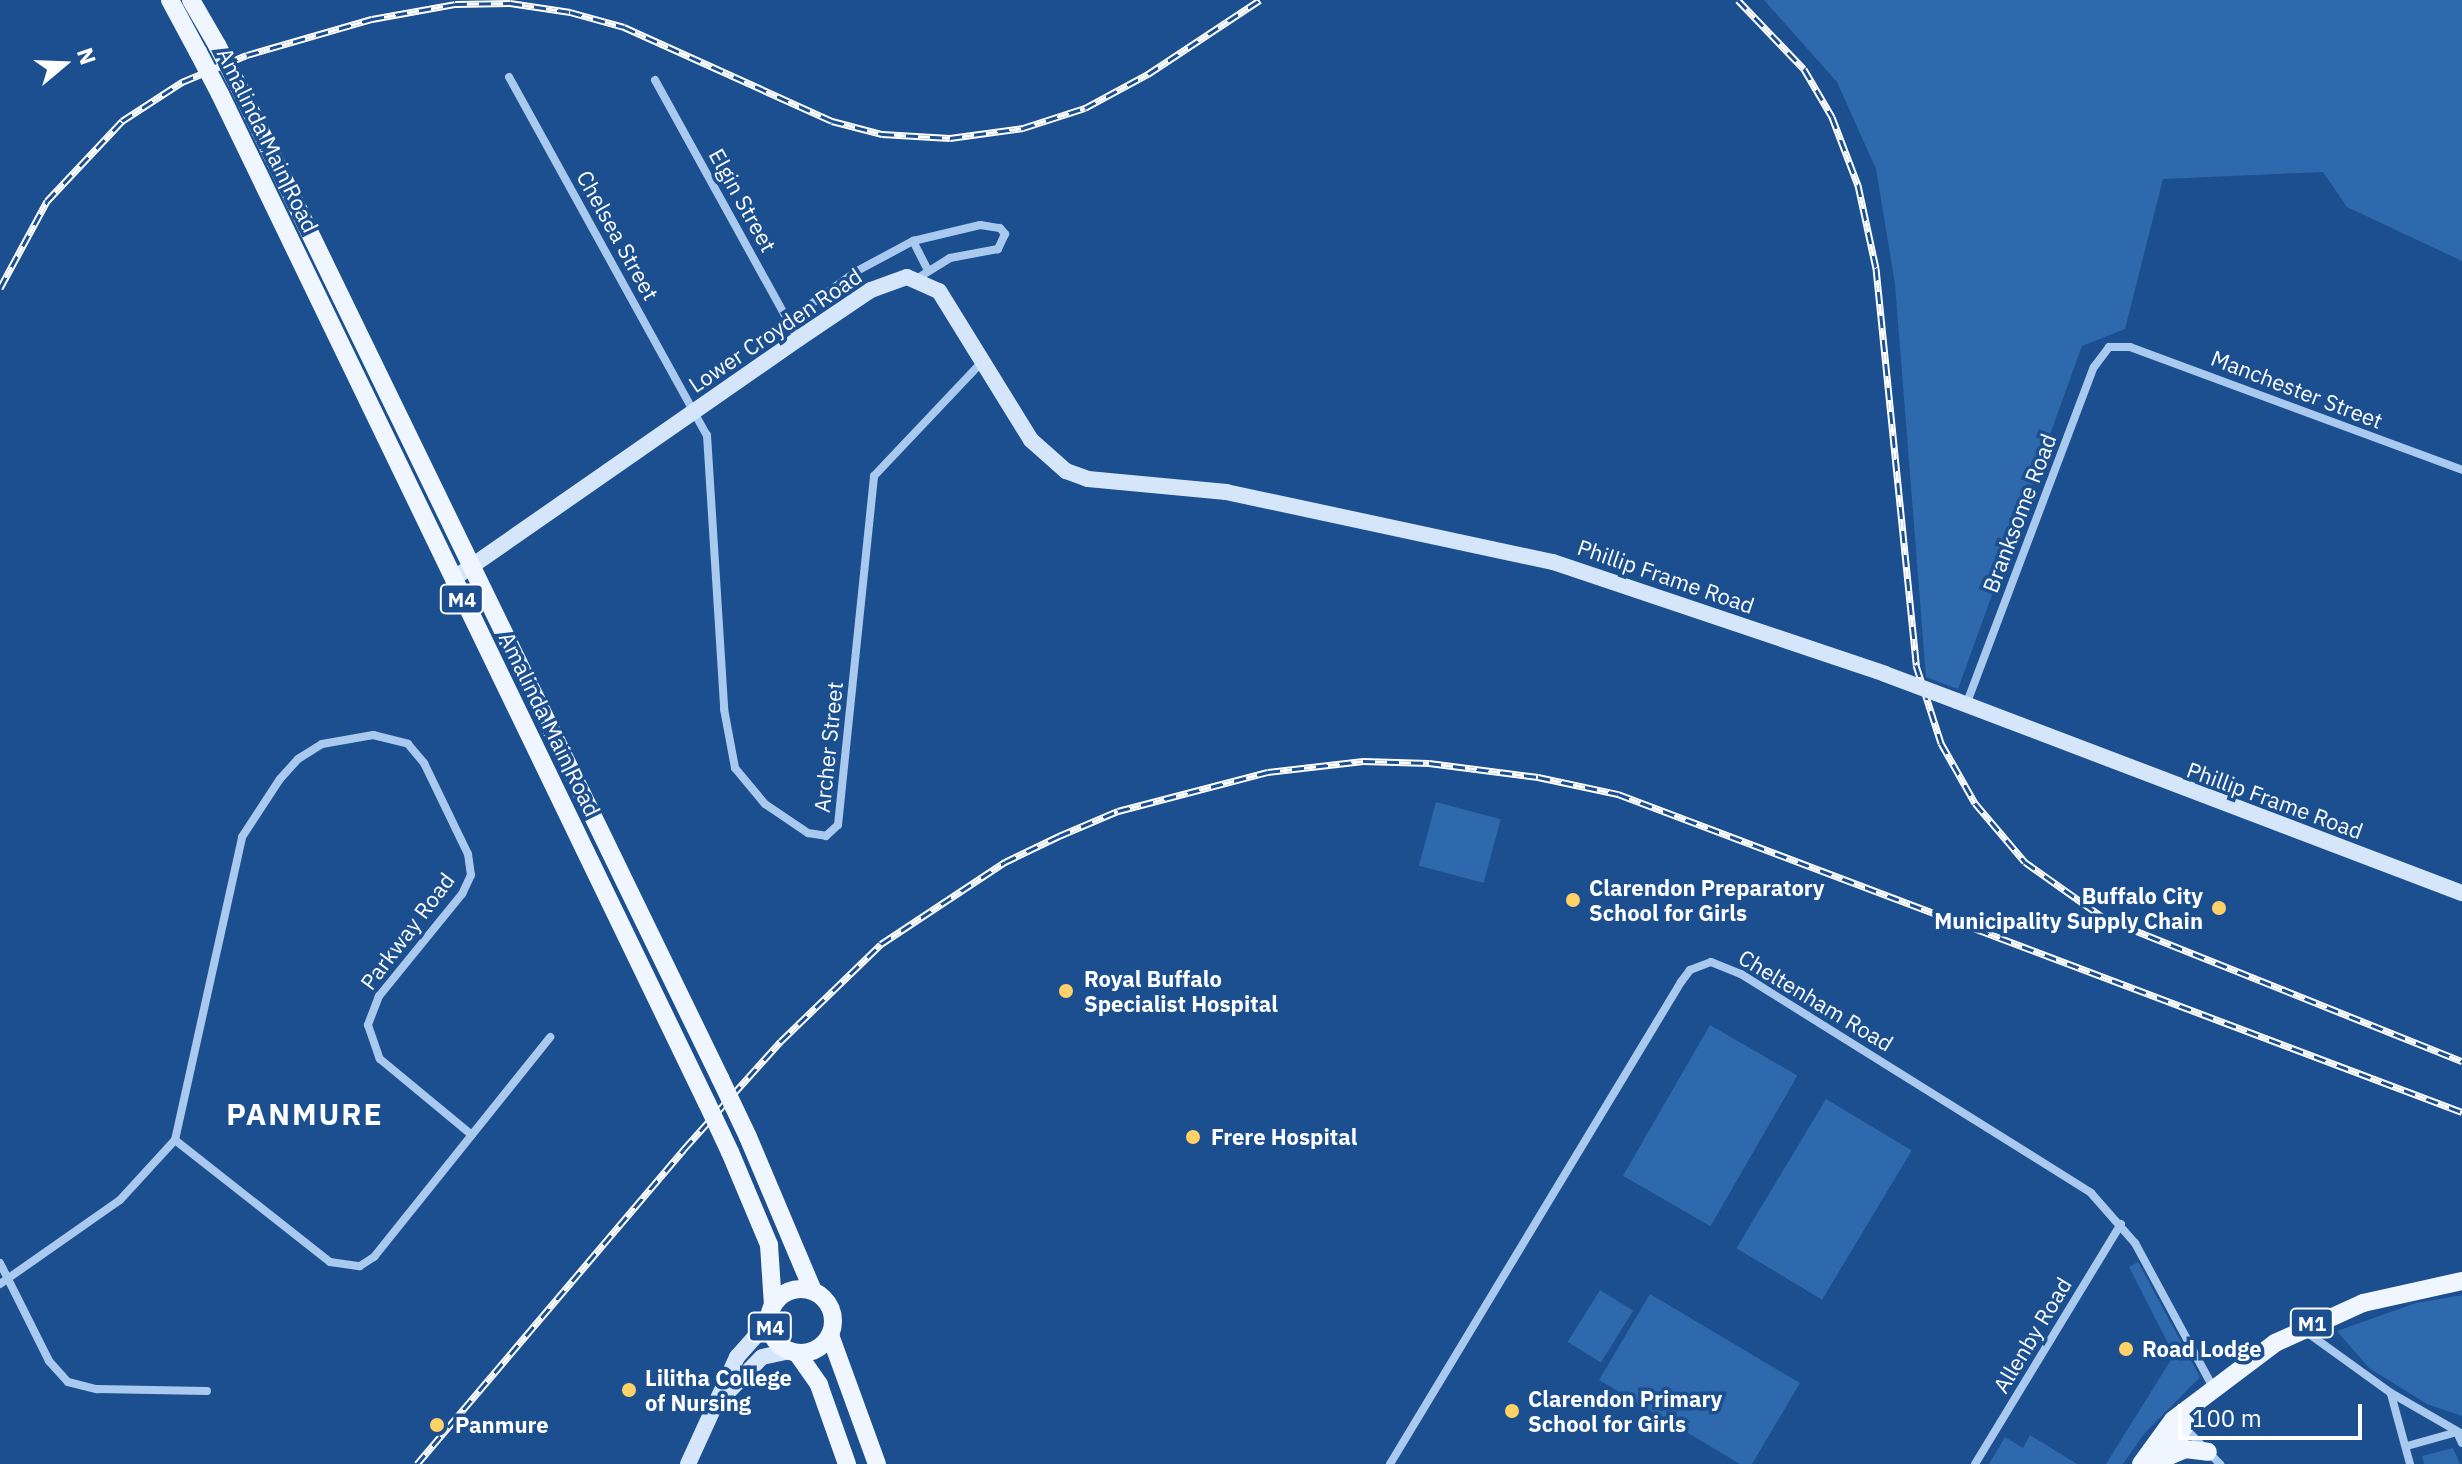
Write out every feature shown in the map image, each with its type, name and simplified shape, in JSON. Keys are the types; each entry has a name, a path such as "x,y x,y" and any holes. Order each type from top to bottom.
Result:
{"main road":[{"name":"Amalinda Main Road","path":"170,0 220,94 730,1152 769,1245 771,1313"},
{"name":"Amalinda Main Road","path":"191,0 239,87 720,1078 813,1291 829,1304 830,1335 877,1464"},
{"name":"M1","path":"2141,1464 2213,1387 2302,1328 2408,1290 2462,1281"},
{"name":"M4","path":"813,1291 786,1292 771,1313 775,1340 794,1352 819,1385 847,1464"},
{"name":"M4","path":"794,1352 817,1349 830,1335"},
{"name":"M1","path":"2160,1462 2181,1420"},
{"path":"2160,1462 2185,1449 2214,1458"}],"street":[{"name":"Chelsea Street","path":"509,77 695,409"},
{"name":"Elgin Street","path":"655,80 798,339"},
{"name":"Lower Croyden Road","path":"453,579 695,409 883,284 923,274 966,253 998,249 1005,234 980,225 913,241 857,271 789,320"},
{"path":"913,241 923,274"},
{"name":"Phillip Frame Road","path":"923,274 939,291 1031,440 1066,471 1088,479 1226,492 1553,562 1885,674 2462,893"},
{"name":"Manchester Street","path":"2118,345 2462,470"},
{"name":"Branksome Road","path":"1962,703 2094,367 2101,353 2118,345"},
{"name":"Archer Street","path":"695,409 711,445 724,709 735,768 765,804 798,828 826,836 838,825 874,476 981,363"},
{"name":"Parkway Road","path":"0,1284 120,1200 175,1140 248,824 280,779 309,751 373,735 398,739 418,753 468,854 471,875 462,894 379,996 369,1014 368,1035 380,1059 472,1135"},
{"name":"Cheltenham Road","path":"1390,1464 1675,992 1699,965 1722,964 2070,1175 2121,1224 2213,1387"},
{"path":"175,1140 330,1262 350,1268 374,1257 550,1037"},
{"name":"Allenby Road","path":"1975,1464 2121,1224"},
{"path":"0,1263 54,1369 68,1382 97,1389 207,1391"},
{"path":"688,1464 744,1344 771,1313"},
{"path":"2302,1328 2391,1393 2460,1433 2462,1443"},
{"path":"718,1405 752,1364 774,1352 794,1352"},
{"path":"2391,1393 2410,1464"},
{"path":"2181,1420 2214,1458"},
{"path":"2407,1446 2460,1433"}],"shaded area":[{"path":"1764,0 2462,0 2462,261 2347,207 2323,172 2163,179 2125,329 2082,346 1958,689 1926,677 1895,284 1876,169 1837,82"},
{"path":"1436,802 1501,819 1484,883 1419,866"},
{"path":"1710,1025 1797,1076 1710,1226 1623,1176"},
{"path":"1826,1099 1912,1151 1822,1300 1736,1248"},
{"path":"2138,1262 2200,1377 2143,1435 2123,1464 2106,1464 2174,1355 2129,1267"},
{"path":"1600,1290 1633,1311 1601,1362 1568,1342"},
{"path":"1650,1294 1800,1383 1752,1464 1740,1464 1599,1380"},
{"path":"2462,1295 2462,1416 2427,1404 2369,1368 2337,1331 2416,1303"},
{"path":"2030,1435 2077,1464 1989,1464 2005,1437 2023,1448"},
{"path":"2453,1448 2460,1464 2424,1464 2422,1456"}],"railway":[{"path":"0,288 47,201 122,121 182,82 247,55 372,19 455,4 510,3 570,12 624,27 832,121 882,134 950,138 1023,128 1085,108 1148,74 1260,0"},
{"path":"1738,0 1804,69 1832,117 1858,185 1876,268 1916,665 1941,743 1975,803 2025,862 2104,918 2462,1061"},
{"path":"417,1464 684,1149 781,1041 881,944 1005,862 1059,836 1118,811 1268,772 1363,761 1429,763 1538,777 1618,794 2462,1112"}],"place":[{"name":"Clarendon Preparatory School for Girls","path":"1573,900"},
{"name":"Buffalo City Municipality Supply Chain","path":"2219,908"},
{"name":"Royal Buffalo Specialist Hospital","path":"1066,991"},
{"name":"Frere Hospital","path":"1193,1137"},
{"name":"Road Lodge","path":"2126,1349"},
{"name":"Lilitha College of Nursing","path":"629,1390"},
{"name":"Clarendon Primary School for Girls","path":"1512,1411"},
{"name":"Panmure","path":"437,1425"}],"district":[{"name":"PANMURE","path":"305,1114"}]}
